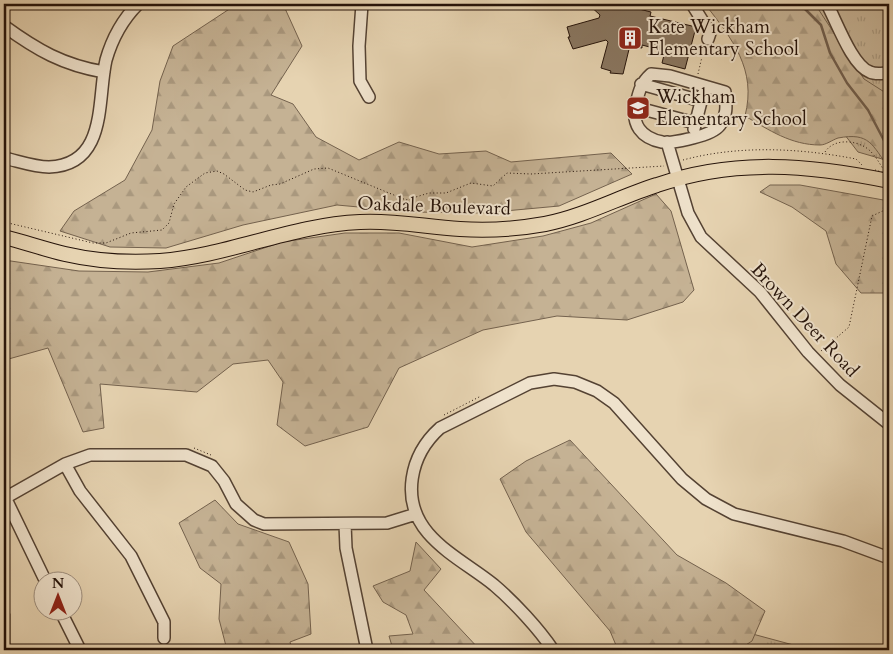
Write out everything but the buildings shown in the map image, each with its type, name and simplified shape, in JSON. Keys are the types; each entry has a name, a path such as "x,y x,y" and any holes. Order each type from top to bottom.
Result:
{"main road":[{"name":"Oakdale Boulevard","path":"4,237 82,257 119,261 160,261 214,253 301,230 344,223 394,222 477,230 536,225 574,217 678,178 736,167 784,165 885,176"}],"street":[{"path":"4,158 49,167 66,163 84,152 98,126 104,72 111,46 118,30 138,4"},
{"path":"362,4 358,63 360,81 369,97"},
{"path":"692,4 710,34 707,42"},
{"path":"826,4 837,21 846,45 866,70 871,73 889,73"},
{"path":"4,26 23,40 66,64 104,72"},
{"path":"651,74 701,81 725,92 727,110 720,126 704,135 662,143 646,135 636,126 633,116 641,84 651,74"},
{"path":"691,138 701,101 701,81"},
{"path":"641,84 701,101"},
{"path":"635,107 695,123"},
{"name":"Brown Deer Road","path":"667,142 688,213 701,237 760,292 808,352 840,385 889,424"},
{"path":"553,650 495,586 437,542 425,529 416,514 411,492 414,467 423,446 440,428 519,387 542,380 563,380 586,386 604,396 682,479 701,495 722,508 747,518 843,540 889,558"},
{"path":"42,572 6,493 65,464 90,456 186,455 205,461 218,472 236,504 254,520 276,526 387,523 416,514"},
{"path":"65,464 80,491 131,556 164,622 164,638"},
{"path":"345,524 346,548 367,650"},
{"path":"66,622 80,650"}],"path":[{"path":"701,81 707,42"},
{"path":"824,153 828,147 840,142 854,142 870,151 885,176"},
{"path":"4,222 93,243 106,243 131,233 162,230 169,223 174,204 186,187 205,173 217,171 245,190 254,192 314,170 328,168 406,200 428,193 446,193 471,183 493,186 507,173 531,174 564,170 657,168 701,156 728,152 766,150 824,153 856,159 865,169"},
{"path":"821,351 849,327 872,216 889,208"},
{"path":"441,417 486,394"},
{"path":"188,446 204,451 216,458"},
{"path":"4,480 6,493"}],"green space":[{"path":"237,4 283,4 302,46 271,95 293,104 316,137 359,160 399,142 439,154 486,151 511,162 611,153 632,174 559,206 483,213 413,212 337,205 243,225 166,248 110,247 60,231 74,211 125,180 152,130 160,81 173,46"},
{"path":"705,4 815,4 864,79 889,95 889,168 874,147 864,139 857,137 838,138 820,145 809,144 790,140 745,116 748,84 745,69 733,42"},
{"path":"744,4 889,4 889,161 858,152"},
{"path":"770,185 800,185 889,201 889,293 861,293 836,264 826,231 792,207 760,192"},
{"path":"656,194 671,211 694,290 683,302 627,320 557,316 483,330 399,368 368,427 305,446 277,425 283,382 268,360 233,364 197,392 100,384 104,428 83,432 48,348 5,360 4,358 4,260 79,271 148,272 219,263 282,242 345,233 399,233 472,247 543,236 591,223"},
{"path":"570,440 677,555 726,583 765,611 752,641 738,650 618,650 610,631 526,532 500,479 526,461"},
{"path":"215,500 238,524 289,542 308,584 311,634 290,642 292,650 227,650 219,619 221,584 200,568 179,523"},
{"path":"416,542 441,569 424,590 480,650 398,650 392,646 389,636 413,634 406,615 383,602 373,586 410,571"},
{"path":"4,603 10,614 10,650 4,650"},
{"path":"708,622 812,650 712,650"}],"waterway":[{"path":"800,4 821,25 830,53 847,83 868,110 889,150"}],"place":[{"name":"Kate Wickham Elementary School","path":"630,38"},
{"name":"Wickham Elementary School","path":"638,108"}]}
